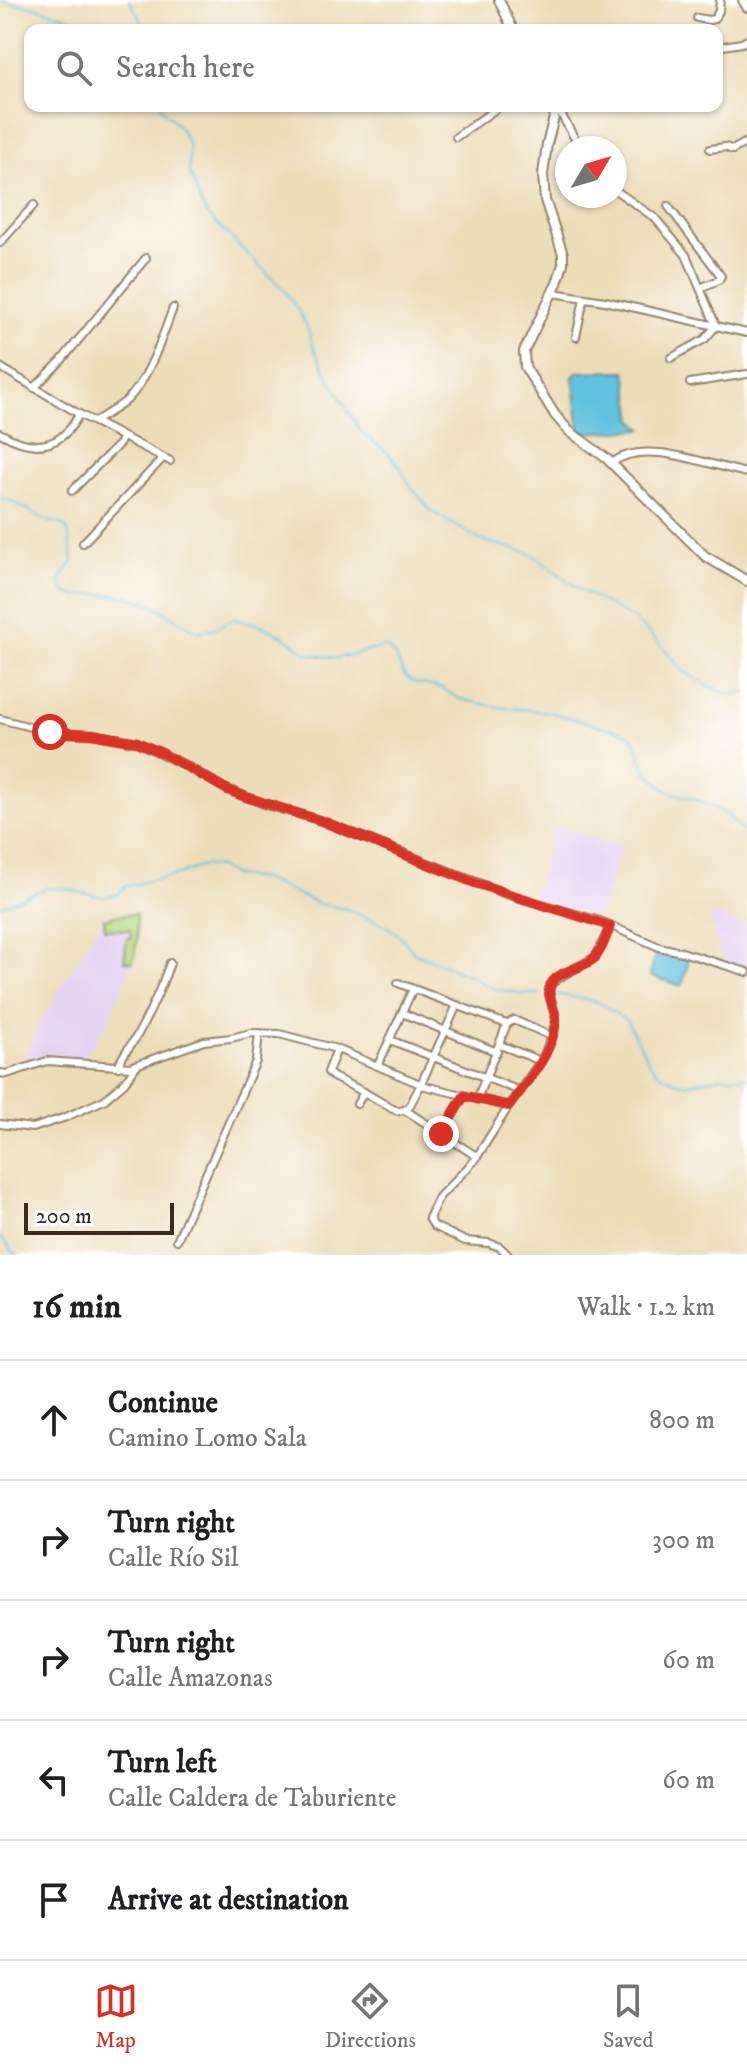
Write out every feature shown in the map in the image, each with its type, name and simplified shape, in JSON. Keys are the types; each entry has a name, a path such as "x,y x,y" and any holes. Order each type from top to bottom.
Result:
{"main road":[{"path":"499,0 510,24"},
{"path":"743,0 747,7"},
{"path":"556,112 543,175 545,200 563,254 563,264 553,293 524,351 525,367 562,424 612,463 705,556 747,581"}],"street":[{"path":"697,18 709,20 717,16 720,0"},
{"path":"709,20 709,24"},
{"path":"723,46 747,40"},
{"path":"456,137 491,112"},
{"path":"560,112 573,136"},
{"path":"710,149 726,147 732,150 747,142"},
{"path":"627,198 655,218 686,255 716,326"},
{"path":"0,243 34,205"},
{"path":"668,206 721,276 719,280 700,288"},
{"path":"34,388 61,361 146,258"},
{"path":"553,293 747,333"},
{"path":"576,337 584,298"},
{"path":"95,422 133,394 162,340 173,308"},
{"path":"671,358 705,339 716,326"},
{"path":"0,367 166,460 83,543"},
{"path":"690,383 747,374"},
{"path":"0,433 13,441 43,445 63,436 79,414"},
{"path":"72,491 120,443 122,437"},
{"path":"612,463 620,456 650,452 746,472"},
{"path":"0,719 50,732 92,734 137,742 246,797 322,821 475,883 610,926 659,947 747,972"},
{"path":"508,1255 500,1247 489,1243 465,1241 434,1226 429,1218 439,1197 475,1160 541,1061 556,1022 549,991 551,984 596,957 610,926"},
{"path":"118,1067 159,996 170,963"},
{"path":"398,983 507,1024"},
{"path":"378,1065 414,990"},
{"path":"337,1049 328,1072 330,1075 393,1109 405,1110 421,1084 457,1005"},
{"path":"402,1013 446,1031 541,1061"},
{"path":"477,1099 507,1024 514,1020 551,1036"},
{"path":"0,1073 7,1074 47,1061 118,1067 137,1065 204,1041 259,1033 279,1034 337,1049 421,1084 509,1106"},
{"path":"177,1240 256,1061 259,1033"},
{"path":"390,1040 520,1091"},
{"path":"0,1124 33,1128 66,1117 104,1100 124,1083 137,1065"},
{"path":"357,1104 364,1092"},
{"path":"441,1134 464,1096"},
{"path":"405,1110 477,1155"}],"shaded area":[{"path":"553,826 622,846 598,917 533,898"},
{"path":"709,912 747,927 747,969 723,961"},
{"path":"137,914 133,963 107,1023 81,1062 47,1059 20,1065 43,1017 105,915"}],"green space":[{"path":"136,914 137,939 133,962 124,961 127,938 131,938 130,930 105,929 104,918"}],"water":[{"path":"626,371 634,420 643,429 586,433 580,429 573,377 577,372"},
{"path":"656,950 689,959 682,986 650,976"}],"waterway":[{"path":"129,0 142,24"},
{"path":"0,1 60,14 82,24"},
{"path":"165,112 181,129 189,147 189,170 205,212 285,291 298,310 314,349 361,432 397,463 431,511 480,540 532,554 579,589 635,620 682,670 708,686 728,694 747,692"},
{"path":"0,499 10,500 48,521 62,524 68,531 73,561 60,581 64,591 76,596 125,596 152,604 198,632 218,627 232,619 258,624 283,636 308,654 336,658 383,647 389,649 404,675 413,682 442,688 459,699 549,712 627,733 634,738 645,769 662,787 725,813 747,835"},
{"path":"0,906 47,888 102,897 117,895 126,886 181,874 203,865 219,867 234,876 263,879 319,904 346,909 385,925 415,953 485,985 523,994 540,994"},
{"path":"556,994 598,1002 626,1020 651,1065 660,1074 675,1081 688,1084 719,1077 747,1077"},
{"path":"0,1237 17,1255"}],"route":[{"path":"50,732 92,734 137,742 246,797 322,821 475,883 610,926 596,957 556,979 549,987 556,1022 549,1043 541,1061 509,1106 464,1096 441,1134"}]}
